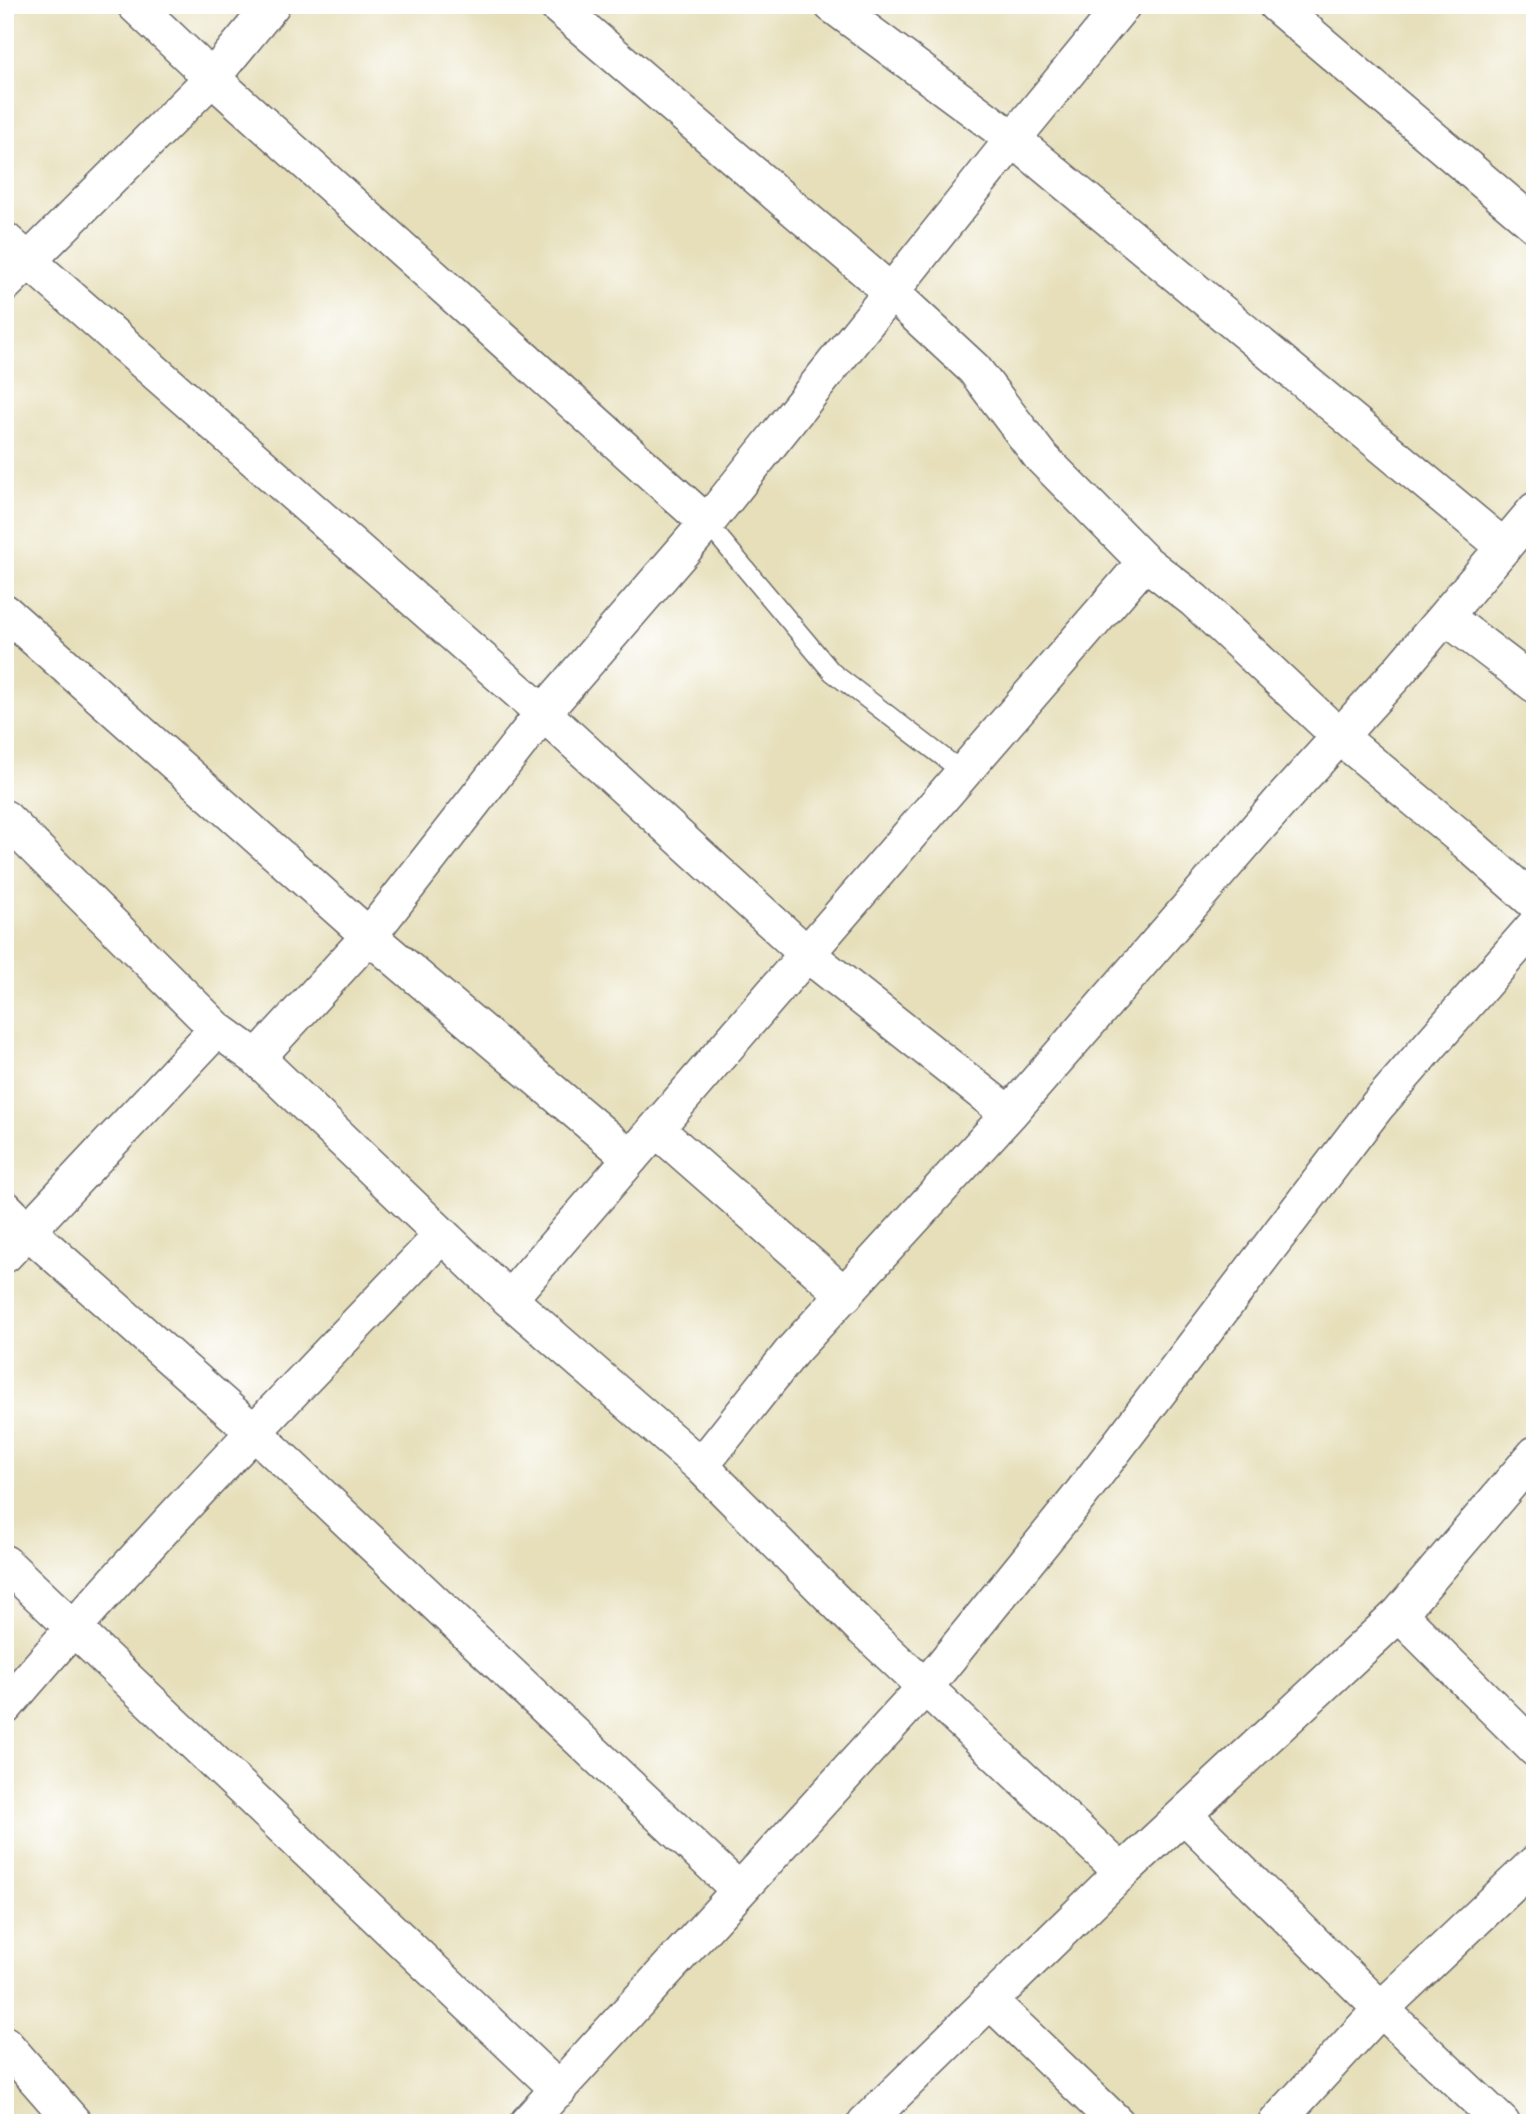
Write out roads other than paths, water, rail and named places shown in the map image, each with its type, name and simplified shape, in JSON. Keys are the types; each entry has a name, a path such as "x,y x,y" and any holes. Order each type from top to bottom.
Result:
{"street":[{"path":"135,5 212,78 708,523"},
{"path":"272,5 212,78 12,261 543,713 807,954 1009,1114"},
{"path":"556,5 891,292 974,369 1040,456 1145,562 1194,600 1339,736 1535,903"},
{"path":"832,5 1013,139 1504,547"},
{"path":"257,1058 369,936 543,713 708,523 1123,5"},
{"path":"1276,5 1535,225"},
{"path":"701,1466 793,1350 1009,1114 1446,617 1535,510"},
{"path":"509,1299 1145,562"},
{"path":"5,612 369,936 631,1158"},
{"path":"1446,617 1535,685"},
{"path":"5,818 217,1028 257,1058 509,1299 701,1466 863,1629 1122,1872"},
{"path":"527,2123 926,1686 1075,1502 1377,1105 1535,925"},
{"path":"217,1028 13,1232 254,1432 739,1890"},
{"path":"656,1129 845,1295"},
{"path":"5,1707 72,1628 442,1235"},
{"path":"865,2123 1122,1872 1399,1614 1535,1454"},
{"path":"5,1563 559,2090"},
{"path":"1399,1614 1535,1749"},
{"path":"1184,1815 1381,2009 1502,2123"},
{"path":"1276,2123 1381,2009 1535,1863"},
{"path":"989,2000 1117,2123"},
{"path":"5,2044 74,2123"}],"lane":[{"path":"708,523 832,673 964,773"}]}
